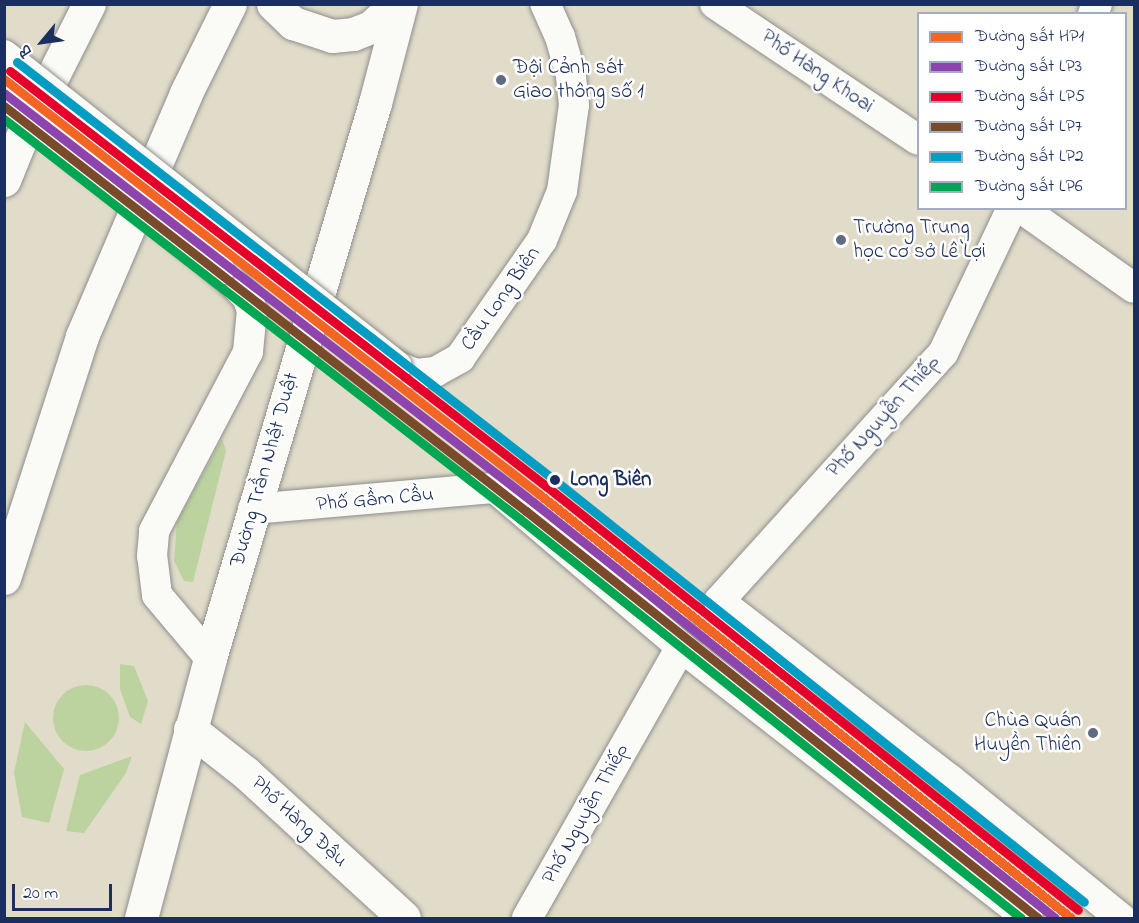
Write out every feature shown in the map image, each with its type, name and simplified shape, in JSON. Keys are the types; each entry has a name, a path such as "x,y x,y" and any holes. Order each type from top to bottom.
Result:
{"main road":[{"path":"4,578 82,336 186,93 230,4"},
{"path":"273,4 292,23 332,36 353,34 371,27 387,16 398,4"},
{"name":"Đường Trần Nhật Duật","path":"141,918 210,658 375,103 398,4"},
{"path":"4,180 18,145 86,6"},
{"name":"Phố Hàng Đậu","path":"190,729 246,773 404,918"}],"street":[{"name":"Cầu Long Biên","path":"4,56 397,366 416,374 435,372 460,358 542,240 562,191 574,105 571,75 560,37 544,4"},
{"name":"Phố Hàng Khoai","path":"715,4 917,139"},
{"path":"4,99 220,270 246,297 252,310 248,352 154,531 152,556 157,595 210,658"},
{"name":"Phố Nguyễn Thiếp","path":"1011,210 943,353 719,601 951,780 1121,918"},
{"path":"1024,210 1134,288"},
{"name":"Phố Gầm Cầu","path":"254,509 495,488 681,647 1028,918"},
{"name":"Phố Nguyễn Thiếp","path":"527,918 681,647"}],"green space":[{"path":"222,439 226,451 193,582 184,581 174,561 177,522"},
{"path":"120,664 134,666 148,701 141,724 130,717 120,689"},
{"path":"86,685 98,688 109,695 116,706 119,718 116,730 109,741 98,748 86,751 74,748 63,741 56,730 53,718 56,706 63,695 74,688"},
{"path":"25,722 64,769 49,823 22,817 14,773"},
{"path":"132,756 126,773 84,833 66,831 80,775"}],"tunnel":[{"path":"681,647 719,601"}],"rail line":[{"name":"LP2","path":"17,62 552,478 1084,902"},
{"name":"LP5","path":"10,71 546,486 1078,910"},
{"name":"HP1","path":"4,79 539,494 1071,918"},
{"name":"LP3","path":"4,93 533,502 1055,918"},
{"name":"LP7","path":"4,106 526,511 1038,918"},
{"name":"LP6","path":"4,119 520,519 1021,918"}],"place":[{"name":"Đội Cảnh sát Giao thông số 1","path":"501,80"},
{"name":"Trường Trung học cơ sở Lê Lợi","path":"841,240"},
{"name":"Long Biên","path":"555,480"},
{"name":"Chùa Quán Huyền Thiên","path":"1093,733"}]}
